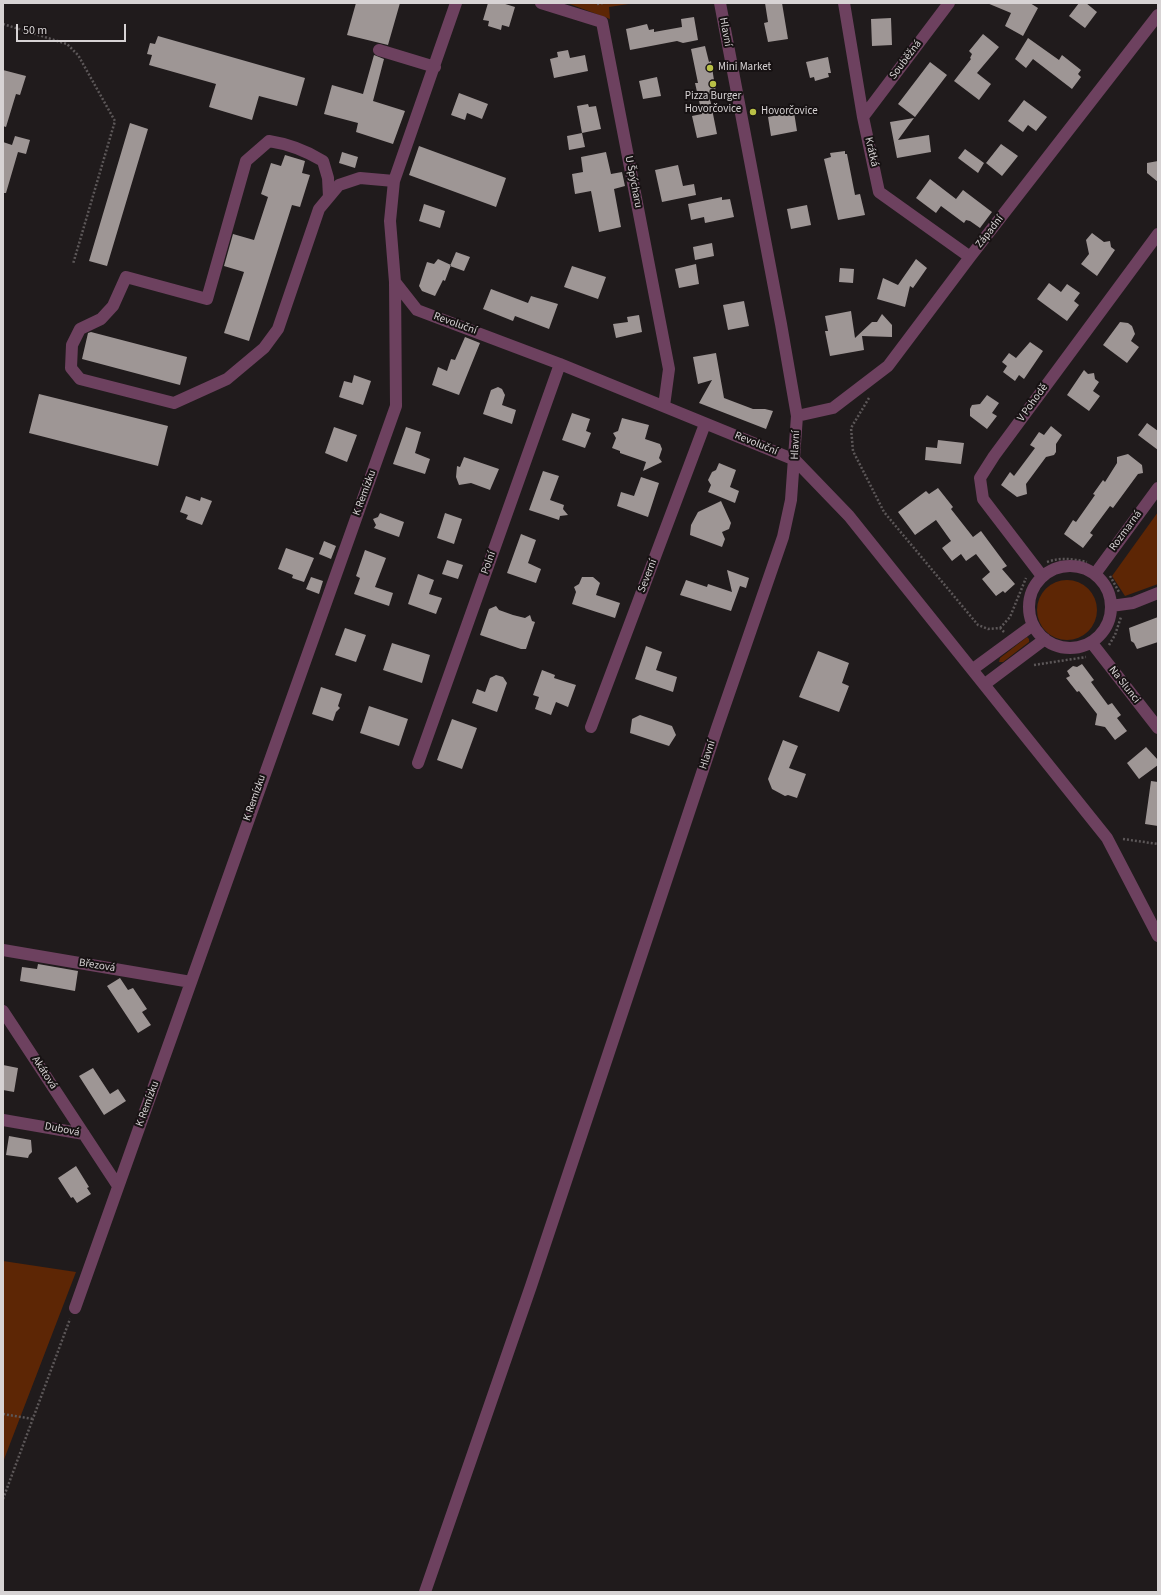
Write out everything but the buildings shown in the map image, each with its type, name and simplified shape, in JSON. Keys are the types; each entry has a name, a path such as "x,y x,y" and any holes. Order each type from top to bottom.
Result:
{"street":[{"path":"395,282 390,221 394,182 456,3"},
{"name":"U Špýcharu","path":"541,3 602,22 669,369 664,406"},
{"name":"Hlavní","path":"425,1592 528,1293 717,728 783,538 791,500 797,416 782,324 720,3"},
{"name":"Krátká","path":"844,3 863,117 879,192 970,257"},
{"name":"Souběžná","path":"863,117 949,3"},
{"name":"Západní","path":"797,416 833,408 888,366 970,257 1158,15"},
{"path":"379,50 435,67"},
{"path":"329,196 328,178 323,161 306,150 288,144 269,141 246,161 206,299 126,278 113,306 101,319 80,329 72,346 71,368 80,380 174,403 227,379 264,348 278,329 319,209 329,196 339,185 360,178 394,182"},
{"name":"V Pohodě","path":"1039,572 983,499 980,478 998,450 1158,234"},
{"name":"Revoluční","path":"395,282 417,310 560,364 795,460"},
{"name":"K Remízku","path":"75,1308 192,982 260,784 396,406 395,282"},
{"name":"Polní","path":"418,763 560,364"},
{"name":"Severní","path":"591,727 706,424"},
{"path":"795,460 849,516 1108,838 1158,936"},
{"name":"Rozmarná","path":"1098,571 1158,488"},
{"path":"1069,566 1098,571 1116,605 1104,629 1091,642 1071,648 1057,646 1045,639 1033,625 1029,612 1030,598 1039,572 1069,566"},
{"path":"1116,605 1133,602 1158,593"},
{"path":"973,669 1033,625"},
{"path":"985,684 1045,639"},
{"name":"Na Slunci","path":"1091,642 1158,728"},
{"name":"Březová","path":"3,950 192,982"},
{"name":"Akátová","path":"3,1011 84,1134"},
{"name":"Dubová","path":"3,1120 84,1134 118,1186"}],"path":[{"path":"597,4 603,3"},
{"path":"3,24 67,44 78,55 115,121 73,264"},
{"path":"869,397 851,428 853,451 884,512 978,625 988,629 1000,628 1010,617 1029,572 1039,572 1048,561 1060,558 1073,559 1098,571 1105,570 1114,582 1121,597 1116,605 1121,616 1116,635 1106,650 1099,654 1027,666"},
{"path":"1000,628 1008,637"},
{"path":"1108,838 1158,844"},
{"path":"3,1499 75,1308"},
{"path":"3,1414 33,1419"}],"shaded area":[{"path":"567,3 635,3 609,7 610,19"},
{"path":"1158,512 1158,584 1125,596 1112,576"},
{"path":"1061,580 1073,580 1084,585 1092,593 1097,604 1095,622 1084,635 1073,640 1061,640 1050,635 1042,627 1037,616 1037,604 1042,593 1050,585"},
{"path":"1027,637 1029,642 1003,662 999,662 1000,658"},
{"path":"3,1261 76,1272 3,1462"}],"place":[{"name":"Mini Market","path":"710,68"},
{"name":"Pizza Burger Hovorčovice","path":"713,84"},
{"name":"Hovorčovice","path":"753,112"}]}
